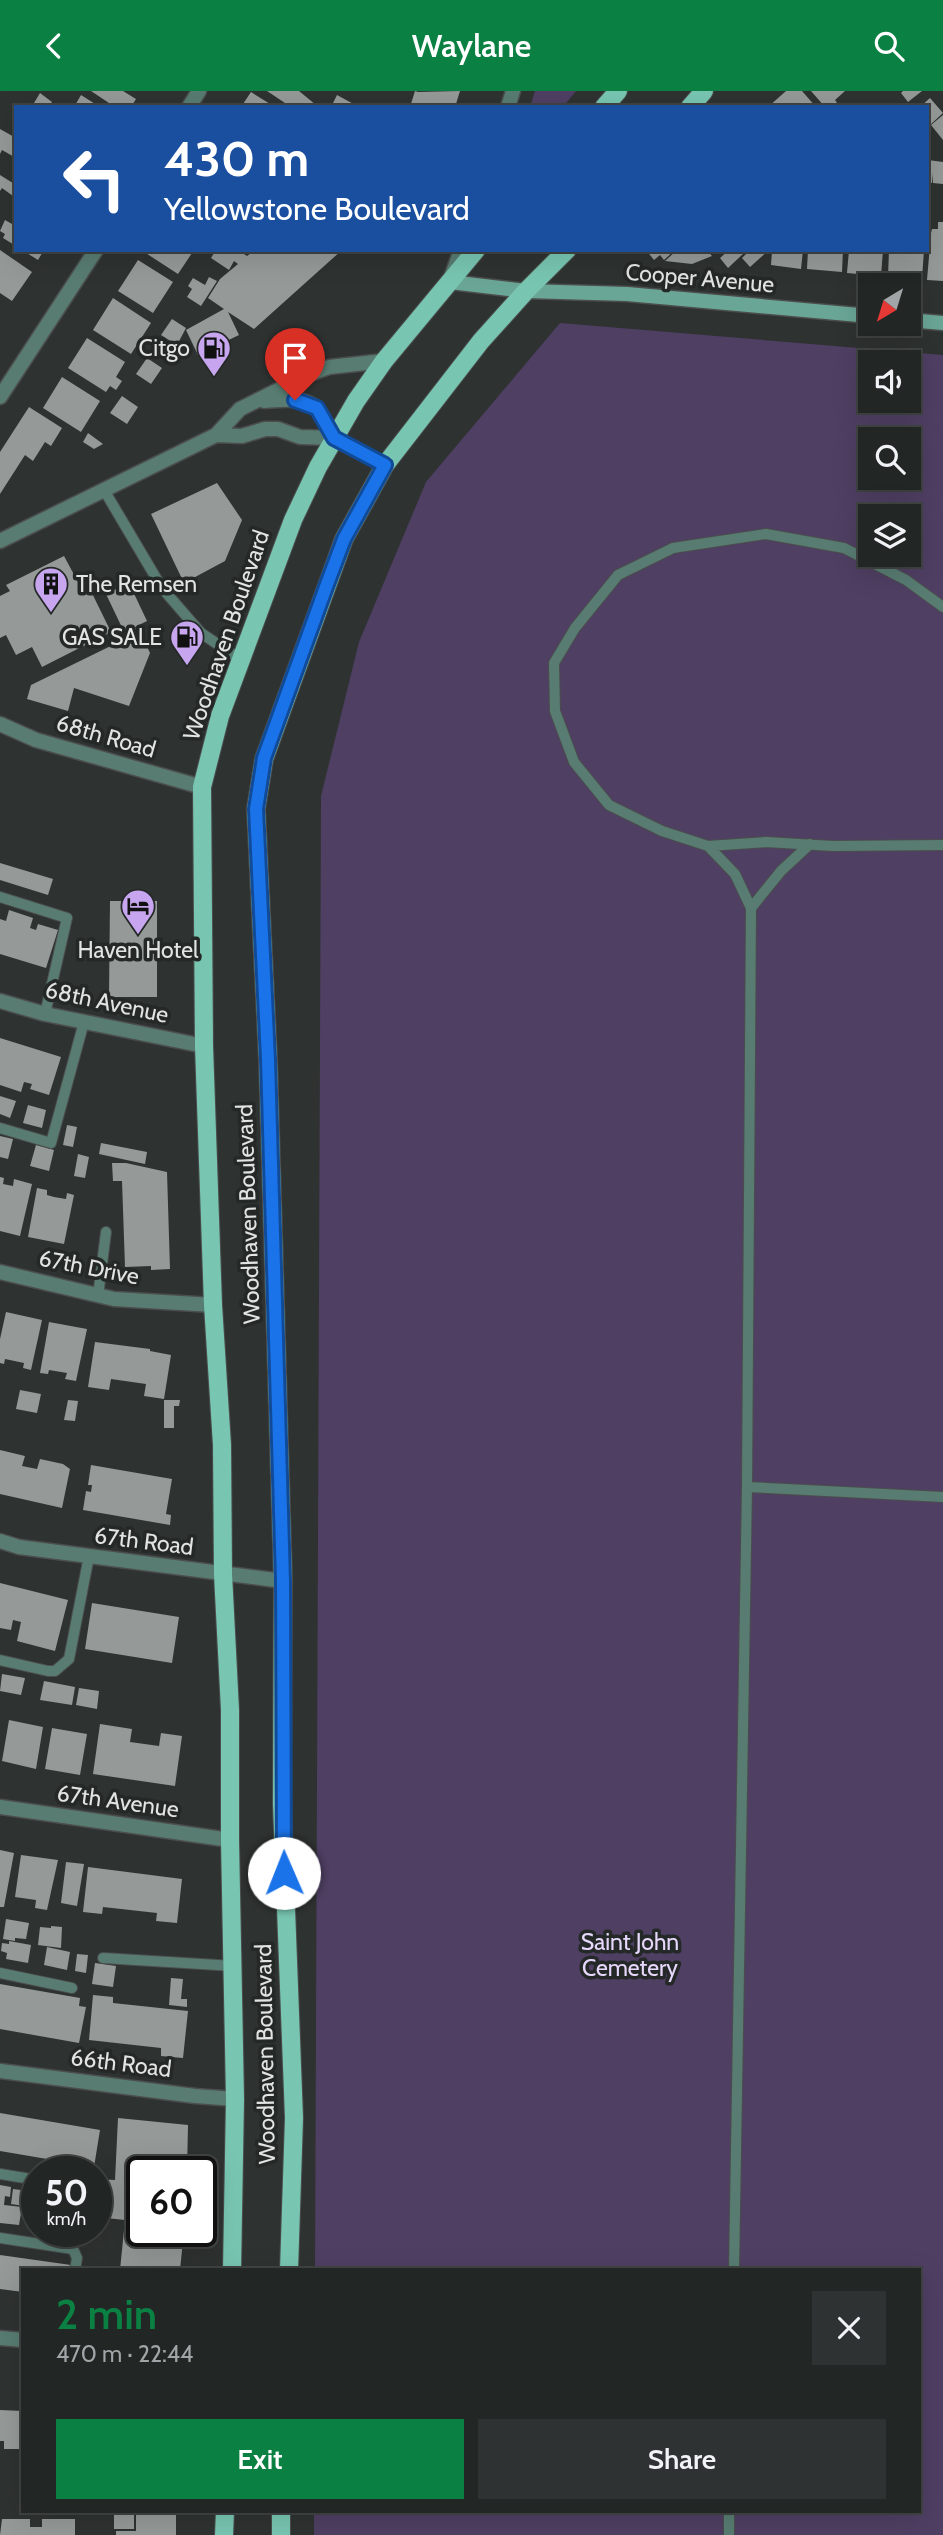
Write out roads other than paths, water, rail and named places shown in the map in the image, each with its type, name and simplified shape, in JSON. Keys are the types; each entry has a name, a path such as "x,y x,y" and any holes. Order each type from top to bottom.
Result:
{"main road":[{"path":"606,105 618,91"},
{"path":"692,105 704,91"},
{"name":"Woodhaven Boulevard","path":"232,2268 235,2099 230,1710 223,1574 222,1445 213,1305 204,1046 202,787 220,716 293,520 334,438 384,361 474,252"},
{"name":"Woodhaven Boulevard","path":"289,2268 293,2118 282,1804 283,1581 268,1073 256,809 264,758 339,551 357,511 385,465 481,341 565,252"},
{"name":"Cooper Avenue","path":"450,282 526,291 627,294 858,315"},
{"path":"921,321 943,323"},
{"path":"224,2535 225,2513"},
{"path":"281,2513 281,2535"}],"street":[{"path":"0,397 95,252"},
{"path":"450,282 460,252"},
{"path":"0,541 216,435 240,409 329,367 384,361"},
{"path":"253,403 295,400 309,404 317,408 334,438"},
{"path":"216,435 242,436 265,429 278,429 300,437 334,438 385,465"},
{"name":"68th Road","path":"0,724 36,740 202,787"},
{"name":"68th Avenue","path":"0,1001 45,1014 204,1046"},
{"name":"67th Drive","path":"0,1272 114,1299 213,1305"},
{"name":"67th Road","path":"0,1541 19,1547 283,1581"},
{"name":"67th Avenue","path":"0,1807 230,1840"},
{"name":"66th Road","path":"0,2071 195,2097 235,2099"},
{"path":"0,2338 21,2340"}],"lane":[{"path":"104,490 162,588 201,633 241,660"},
{"path":"943,607 906,580 844,548 766,534 673,548 618,575 575,628 554,663 555,711 574,762 609,804 663,831 708,846 766,842 810,845 943,845"},
{"path":"751,908 781,871 810,845"},
{"path":"708,846 735,874 751,908 747,1487 734,2268"},
{"path":"0,897 67,918 45,1014"},
{"path":"0,1128 51,1143 85,1022"},
{"path":"98,1296 106,1232"},
{"path":"747,1487 943,1497"},
{"path":"0,1660 55,1671 69,1658 89,1556"},
{"path":"103,1958 234,1966"},
{"path":"0,1973 72,1987"},
{"path":"0,2173 21,2177"},
{"path":"0,2238 73,2249 77,2258 75,2268"},
{"path":"729,2513 729,2535"}],"place":[{"name":"Citgo","path":"214,378"},
{"name":"The Remsen","path":"51,614"},
{"name":"GAS SALE","path":"187,667"},
{"name":"Haven Hotel","path":"138,936"}],"park label":[{"name":"Saint John Cemetery","path":"630,1955"}]}
